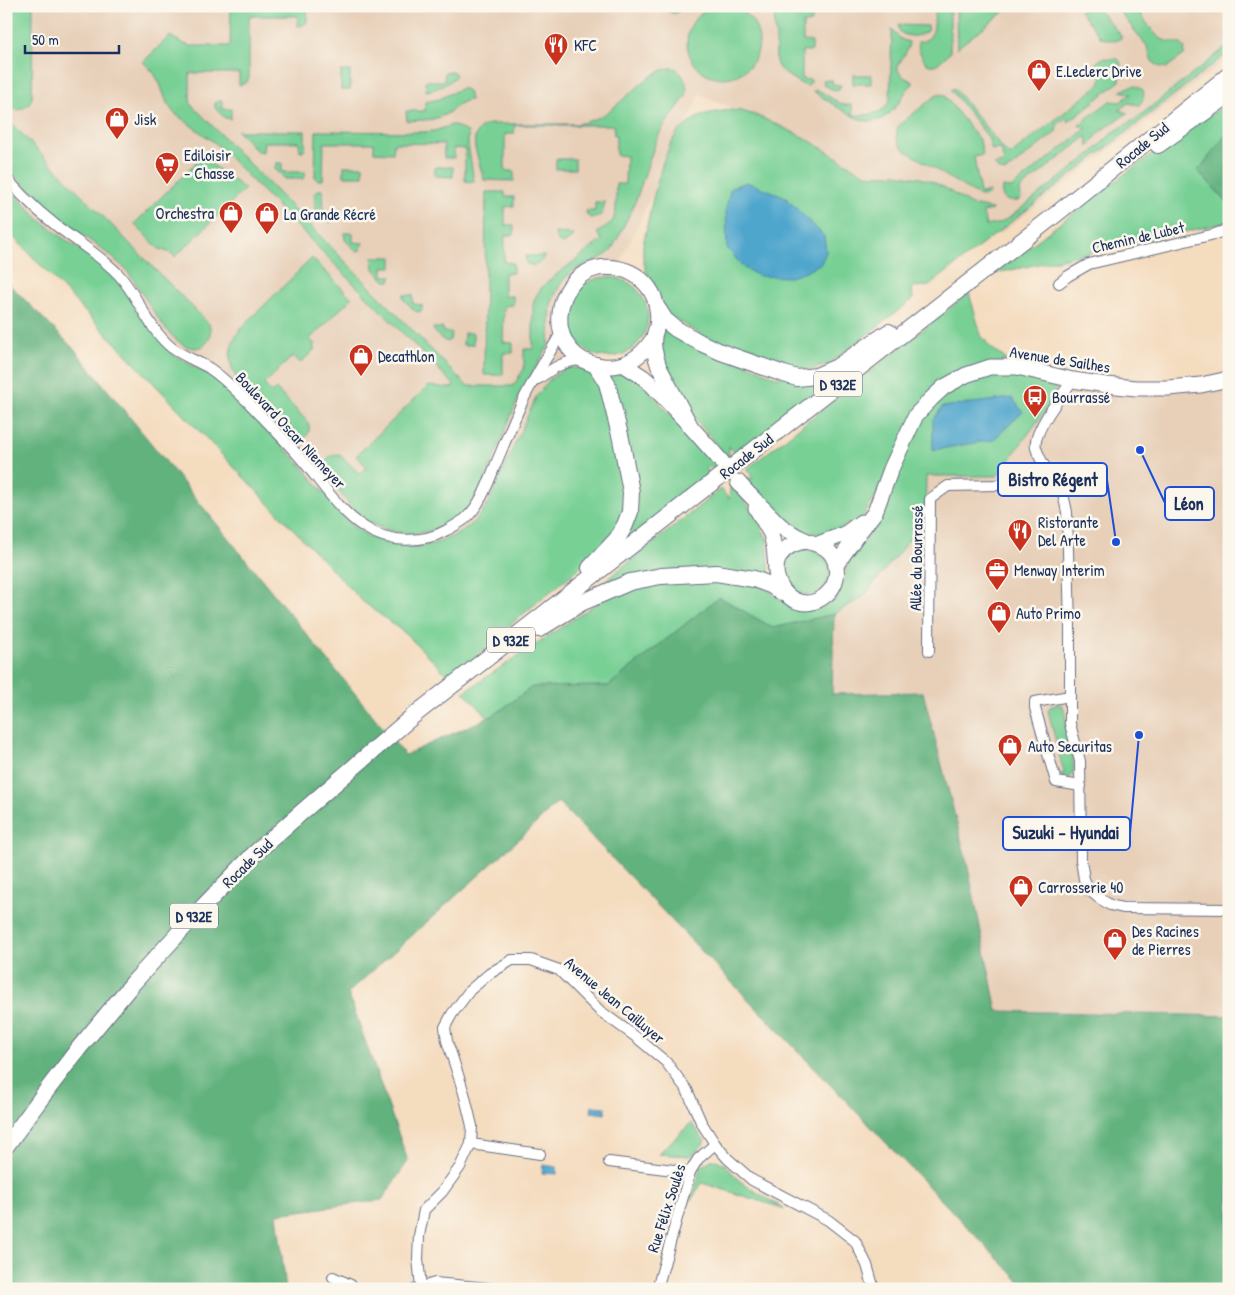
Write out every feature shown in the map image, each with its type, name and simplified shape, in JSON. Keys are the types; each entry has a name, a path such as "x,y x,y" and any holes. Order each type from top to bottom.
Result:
{"main road":[{"name":"Rocade Sud","path":"6,1146 79,1048 133,983 254,854 413,716 1055,215 1229,75"},
{"name":"Rocade Sud","path":"1055,215 1229,95"},
{"path":"658,309 665,320 676,329 701,343 721,352 797,378 816,376 836,367 915,315 937,306"},
{"path":"560,602 617,539 630,512 631,492 621,439 607,384 590,362"},
{"path":"461,679 581,603 630,582 661,576 716,573 754,579 770,585 785,594"}],"street":[{"name":"Boulevard Oscar Niemeyer","path":"6,178 45,217 97,255 119,275 159,335 173,348 209,368 224,379 302,459 348,514 365,528 386,538 408,540 430,538 465,519 486,489 520,406 562,333"},
{"name":"Chemin de Lubet","path":"1060,283 1089,264 1229,229"},
{"path":"603,268 618,268 633,274 645,283 653,295 658,309 658,324 653,339 646,350 635,359 623,364 609,366 590,362 574,353 562,333 559,320 560,308 570,285 591,271 603,268"},
{"path":"653,339 659,367 691,427"},
{"name":"Boulevard Oscar Niemeyer","path":"533,382 549,370 567,362 590,362"},
{"path":"623,364 651,384 722,462"},
{"name":"Avenue de Sailhes","path":"836,565 875,512 891,469 916,415 944,387 966,375 990,367 1017,367 1073,380 1136,388 1201,385 1229,379"},
{"path":"1073,380 1054,406 1037,436 1036,447 1050,477 1056,480 1062,489 1067,512 1070,724 1080,761 1081,860 1084,879 1090,890 1099,898 1110,905 1123,908 1229,909"},
{"name":"Allée du Bourrassé","path":"929,651 930,499 948,486 997,485 1050,477"},
{"path":"742,488 782,527 813,543 826,549 833,556 837,575 829,593 821,599 812,602 802,602 785,594 780,587 777,579 771,534 742,488"},
{"path":"776,571 782,553 790,546 799,542 813,543 845,534 875,512"},
{"path":"1070,696 1035,702 1056,782 1081,786"},
{"name":"Avenue Jean Cailluyer","path":"418,1288 419,1236 424,1210 442,1192 460,1167 471,1144 472,1126 445,1027 470,990 489,974 512,960 531,960 559,970 600,1011 666,1062 687,1090 701,1122 715,1144 728,1159 752,1180 828,1220 854,1241 867,1264 874,1289"},
{"path":"471,1144 540,1154"},
{"name":"Rue Félix Soulès","path":"657,1289 690,1172 698,1159 715,1144"},
{"path":"609,1162 690,1172"},
{"path":"333,1277 351,1285 355,1289"},
{"path":"418,1288 435,1283 498,1289"}],"shaded area":[{"path":"6,6 1229,6 1229,58 1000,234 700,94 495,525 378,571 6,194"},
{"path":"1229,370 1229,1016 997,1011 967,863 923,692 832,694 834,614 863,597 926,476 997,476 1056,392 1052,382 1156,394"}],"green space":[{"path":"6,6 33,6 32,98 28,106 18,110 6,108"},
{"path":"231,6 307,6 307,22 298,26 298,16 249,16 249,78 247,82 239,85 239,73 190,73 191,104 467,386 513,386 524,369 524,349 533,349 533,304 536,296 548,281 602,240 597,233 613,221 616,210 616,184 625,184 626,156 616,155 616,135 614,135 613,125 515,125 514,134 505,134 505,171 514,171 514,181 484,180 475,148 477,132 486,125 491,124 577,124 592,120 613,108 656,73 665,69 675,68 683,76 687,90 686,96 662,129 656,141 636,200 620,234 611,251 599,259 578,268 562,282 551,304 549,345 520,394 482,487 464,512 446,525 425,532 402,533 390,531 369,522 349,504 327,476 324,471 324,464 333,455 339,454 360,474 367,467 356,456 428,386 452,388 454,385 215,143 174,113 167,103 154,73 143,62 170,36 190,46 230,46"},
{"path":"663,6 682,6 678,12 673,13"},
{"path":"723,6 743,12 753,22 759,42 753,62 743,72 723,78 703,72 693,62 687,42 693,22 703,12"},
{"path":"783,6 812,7 812,23 803,23 803,41 812,42 812,51 802,51 802,79 811,80 808,86 786,74 776,62 774,21 776,14"},
{"path":"934,6 950,6 950,53 936,65 929,65 919,51 918,42 929,38 932,34 934,29"},
{"path":"956,6 1011,6 957,48"},
{"path":"1115,6 1135,6 1150,28 1160,38 1177,43 1185,48 1184,55 1167,68 1157,65 1152,61 1147,46"},
{"path":"1082,8 1100,11 1121,38 1115,41 1101,38 1080,11"},
{"path":"898,25 928,26 927,31 924,33 910,36 900,32"},
{"path":"892,29 895,34 909,42 908,49 898,68 899,72 913,82 913,84 891,112 878,120 859,119 813,91 818,90 843,105 852,105 853,115 875,113 884,109 890,99"},
{"path":"1229,45 1229,52 929,286 912,287 913,299 828,365 801,372 737,355 668,316 646,271 643,259 643,245 663,162 677,133 693,120 705,114 729,110 755,115 807,139 866,174 896,174 931,181 971,205 992,209 983,212 986,226 1000,223 1009,218 1092,153 1112,133 1137,118"},
{"path":"1102,58 1118,59 1121,63 1120,81 1068,122 1067,117 1057,125 1056,132 1004,172 994,165 1004,163 1001,149 992,150 988,137 951,90 954,88 1009,156 1099,85 1101,74 1095,64"},
{"path":"341,71 350,71 350,90 341,90"},
{"path":"445,72 454,72 456,75 443,86 426,91 425,81 444,81"},
{"path":"853,75 871,75 871,84 853,84"},
{"path":"823,80 832,80 832,84 841,85 839,89 834,90 824,85"},
{"path":"1135,86 1144,92 1142,102 1139,105 1128,103 1119,110 1128,113 1100,132 1088,146 1087,136 1020,189 1021,199 1010,201 1003,197 1002,187 1011,188 1087,128 1078,125 1110,101 1120,102 1131,94 1121,91"},
{"path":"462,88 468,91 470,100 462,102 438,118 407,121 406,111 425,111 425,102 439,99"},
{"path":"938,94 944,95 980,141 983,155 974,157 980,193 989,192 988,195 981,196 975,194 905,150 898,142 897,132 899,125"},
{"path":"222,100 222,109 231,109 231,119 225,118 215,108 215,103"},
{"path":"1229,102 1229,131 1198,171 1229,204 1229,222 993,274 1138,164"},
{"path":"6,121 15,127 209,324 210,336 203,346 195,348 185,346 175,339 157,317 127,271 104,251 54,214 14,175 8,166 6,158"},
{"path":"452,125 468,132 474,182 465,181 465,149 454,148 454,158 444,158 444,144 394,143 393,153 374,152 374,143 324,143 323,180 318,180 315,177 316,131 424,132"},
{"path":"237,131 305,131 305,147 303,151 300,151 299,142 264,142 263,152 257,151"},
{"path":"1229,131 1229,204 1198,171"},
{"path":"202,157 245,189 175,257 171,253 159,249 134,224"},
{"path":"556,159 575,159 575,169 556,169"},
{"path":"276,163 282,163 282,172 305,172 305,177 302,179 285,179 275,169"},
{"path":"344,166 363,166 363,176 344,176"},
{"path":"435,167 453,167 453,177 435,176"},
{"path":"6,185 39,219 101,264 116,279 174,355 214,378 231,393 302,466 341,514 354,527 371,538 392,545 420,547 458,534 477,519 490,500 536,397 550,379 571,367 587,370 595,375 603,384 627,482 621,525 583,565 517,619 450,678 406,634 362,601 6,229"},
{"path":"318,190 323,190 324,214 333,214 331,222 327,221 315,209 315,193"},
{"path":"486,192 505,192 505,197 514,197 514,206 505,207 505,225 514,225 514,235 505,235 504,262 513,263 513,273 504,273 504,296 513,296 513,305 504,306 503,342 513,343 513,353 503,353 503,375 484,375"},
{"path":"595,202 605,202 600,216 591,218 587,215 586,211 595,211"},
{"path":"344,233 353,233 353,242 363,243 361,250 356,251 345,240"},
{"path":"555,233 574,234 572,238 563,244 557,240"},
{"path":"525,256 544,256 544,258 538,264 531,265 526,263"},
{"path":"373,257 392,257 392,267 383,267 383,276 392,276 390,281 385,281 374,269"},
{"path":"312,258 352,298 310,339 315,344 313,346 315,349 301,363 293,356 264,384 272,393 276,389 308,422 309,430 306,437 299,438 290,434 240,383 232,368 230,354 234,339 243,326"},
{"path":"600,277 616,277 637,288 648,309 648,325 637,346 616,357 600,357 586,351 574,339 568,325 568,309 574,295 586,283"},
{"path":"6,281 75,350 405,755 494,715 532,687 608,686 719,597 773,628 834,614 832,694 923,692 967,863 997,1011 1229,1016 1229,1289 1027,1289 558,802 348,993 408,1161 382,1200 277,1214 286,1289 6,1289"},
{"path":"969,293 981,335 990,347 1007,360 942,383 862,518 824,536 803,532 787,526 742,478 753,479 747,469"},
{"path":"403,295 413,295 413,304 422,305 422,310 419,312 415,311 404,300"},
{"path":"433,328 443,328 443,332 452,333 450,340 447,342 443,340"},
{"path":"665,328 776,377 841,372 737,456 729,446 729,457 727,458 692,415 661,360 659,345"},
{"path":"464,333 473,333 473,345 463,345"},
{"path":"995,373 1007,373 1052,382 1055,387 1055,398 997,476 926,476 925,520 863,597 834,614 773,628 719,597 608,686 532,687 489,718 464,692 594,605 615,594 634,588 676,582 738,582 760,585 791,605 805,610 821,608 830,603 840,593 849,562 875,524 901,462 919,426 930,410 944,396 962,384"},
{"path":"609,374 625,375 639,380 717,466 714,469 705,466 711,476 628,541 625,539 631,527"},
{"path":"733,486 752,510 767,538 770,577 755,574 598,589 601,584 721,489 729,499 730,488"},
{"path":"802,549 812,549 826,559 830,572 826,585 820,591 812,595 802,595 788,585 784,577 784,567 794,553"},
{"path":"1058,704 1062,705 1065,711 1067,736 1074,764 1073,774 1067,778 1059,775 1064,773 1048,711 1050,707"},
{"path":"691,1123 705,1141 699,1150 690,1156 658,1154"},
{"path":"711,1160 724,1164 740,1181 785,1209 702,1183 691,1200 701,1167"}],"water":[{"path":"746,182 784,196 824,236 826,252 821,263 806,272 790,277 759,276 744,268 727,248 726,208 731,188"},
{"path":"1012,398 1023,412 993,440 933,450 933,420 942,407"},
{"path":"592,1106 606,1107 605,1114 591,1112"},
{"path":"543,1165 557,1167 557,1174 542,1173"}],"place":[{"name":"KFC","path":"556,66"},
{"name":"E.Leclerc Drive","path":"1039,92"},
{"name":"Jisk","path":"117,140"},
{"name":"Ediloisir - Chasse","path":"167,185"},
{"name":"Orchestra","path":"231,234"},
{"name":"La Grande Récré","path":"267,235"},
{"name":"Decathlon","path":"361,377"},
{"name":"Bourrassé","path":"1035,418"},
{"name":"Léon","path":"1140,450"},
{"name":"Bistro Régent","path":"1116,542"},
{"name":"Ristorante Del Arte","path":"1020,552"},
{"name":"Menway Interim","path":"997,591"},
{"name":"Auto Primo","path":"999,634"},
{"name":"Suzuki - Hyundai","path":"1139,735"},
{"name":"Auto Securitas","path":"1010,767"},
{"name":"Carrosserie 40","path":"1021,908"},
{"name":"Des Racines de Pierres","path":"1115,961"}]}
